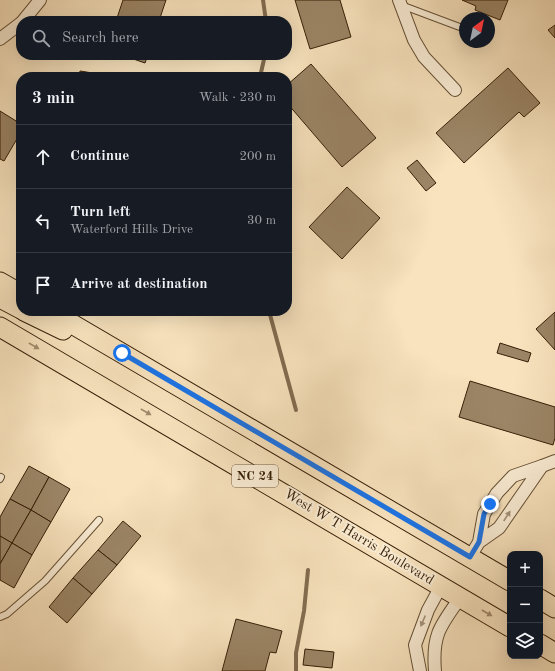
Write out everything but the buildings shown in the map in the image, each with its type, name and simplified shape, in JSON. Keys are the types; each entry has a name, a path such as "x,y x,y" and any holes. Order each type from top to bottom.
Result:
{"main road":[{"path":"0,282 16,291"},
{"path":"0,298 16,306"},
{"path":"33,316 49,325 122,353"},
{"name":"NC 24","path":"59,316 122,353 475,549 507,578"},
{"name":"West W T Harris Boulevard","path":"0,327 507,625"},
{"path":"543,601 555,608"},
{"path":"543,646 555,653"}],"street":[{"path":"27,16 40,0"},
{"path":"400,3 414,40 424,57 455,90"},
{"path":"0,39 16,27"},
{"path":"475,549 484,514 501,488 513,476 555,461"},
{"path":"475,549 499,528 542,466"},
{"path":"420,671 415,645 428,610 441,586"},
{"path":"435,671 435,640 440,628 460,598"}],"lane":[{"path":"400,3 459,27"},
{"path":"0,617 7,614 45,581 99,520"}],"waterway":[{"path":"263,0 265,16"},
{"path":"261,72 264,60"},
{"path":"270,316 296,410"},
{"path":"296,671 296,653 304,611 308,570"}],"route":[{"path":"122,353 470,557 479,542 484,514 490,504"}]}
